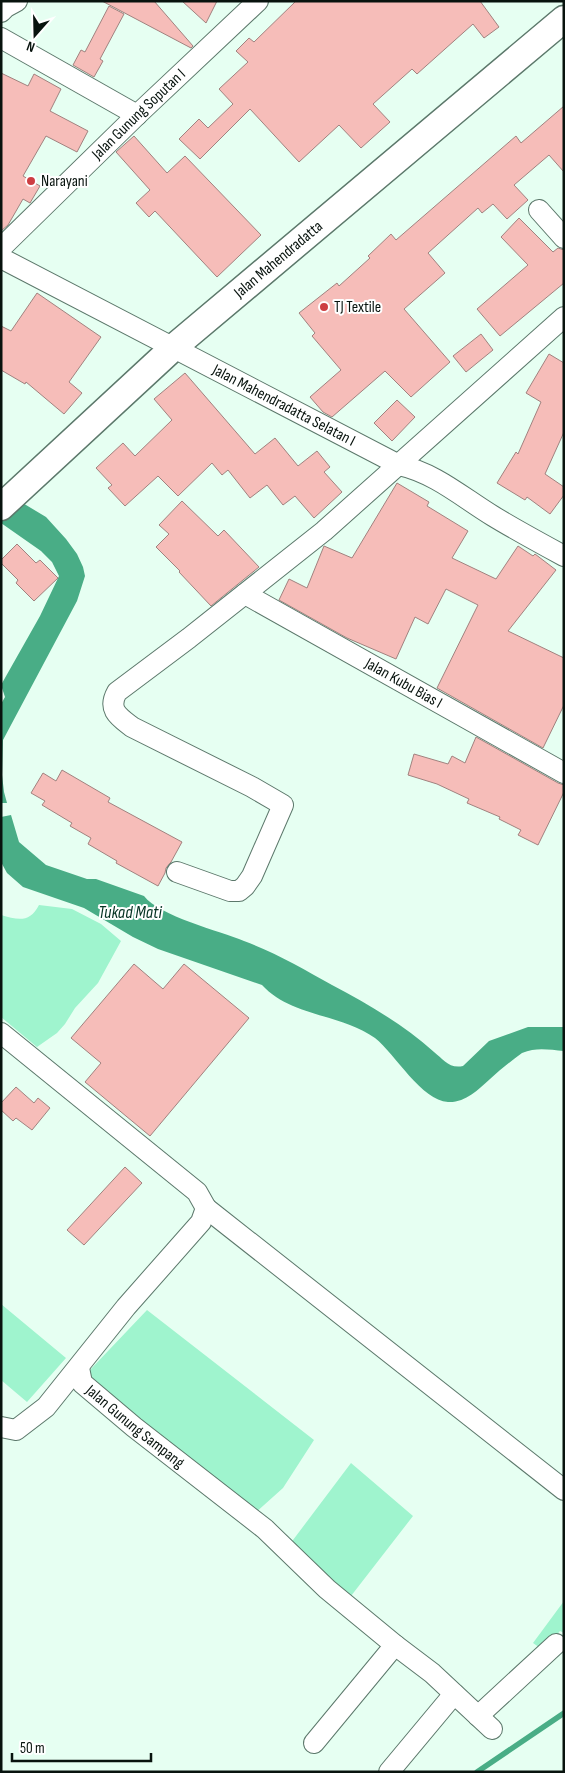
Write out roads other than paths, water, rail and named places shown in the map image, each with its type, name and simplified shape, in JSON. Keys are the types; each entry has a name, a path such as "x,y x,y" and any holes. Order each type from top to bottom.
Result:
{"main road":[{"name":"Jalan Mahendradatta","path":"1,508 174,347 564,19"}],"street":[{"path":"1,12 18,1"},
{"name":"Jalan Gunung Soputan I","path":"1,248 137,115 258,1"},
{"path":"1,38 137,115"},
{"path":"539,210 564,238"},
{"name":"Jalan Mahendradatta Selatan I","path":"1,258 399,465 425,473 493,516 564,556"},
{"path":"177,872 230,891 239,891 252,876 283,805 252,787 132,727 119,718 114,711 114,698 122,687 245,594 324,531 561,323"},
{"name":"Jalan Kubu Bias I","path":"245,594 564,773"},
{"path":"1,1034 197,1192 206,1208 564,1490"},
{"name":"Jalan Gunung Sampang","path":"206,1208 201,1222 126,1307 78,1368 82,1383 134,1427 265,1529 327,1589 394,1645 432,1672 485,1723 556,1644"},
{"path":"1,1427 16,1430 46,1407 78,1368"},
{"path":"314,1743 394,1645"},
{"path":"389,1772 454,1694"}],"water":[{"path":"1,490 46,517 77,554 85,576 77,601 3,740 2,775 7,803 1,803 1,704 5,697 1,685 40,616 59,576 52,562 41,551 1,523"},
{"name":"Tukad Mati","path":"11,815 19,842 46,865 87,879 96,879 144,896 163,910 176,916 255,945 278,956 385,1016 422,1042 450,1065 463,1066 489,1041 528,1027 564,1027 564,1051 538,1049 527,1051 466,1098 454,1102 438,1100 428,1094 409,1076 383,1045 362,1030 287,1003 262,985 158,949 133,937 84,908 23,887 7,873 1,862 1,817"}],"waterway":[{"path":"477,1772 564,1713"}],"place":[{"name":"Narayani","path":"31,181"},
{"name":"TJ Textile","path":"324,307"}]}
